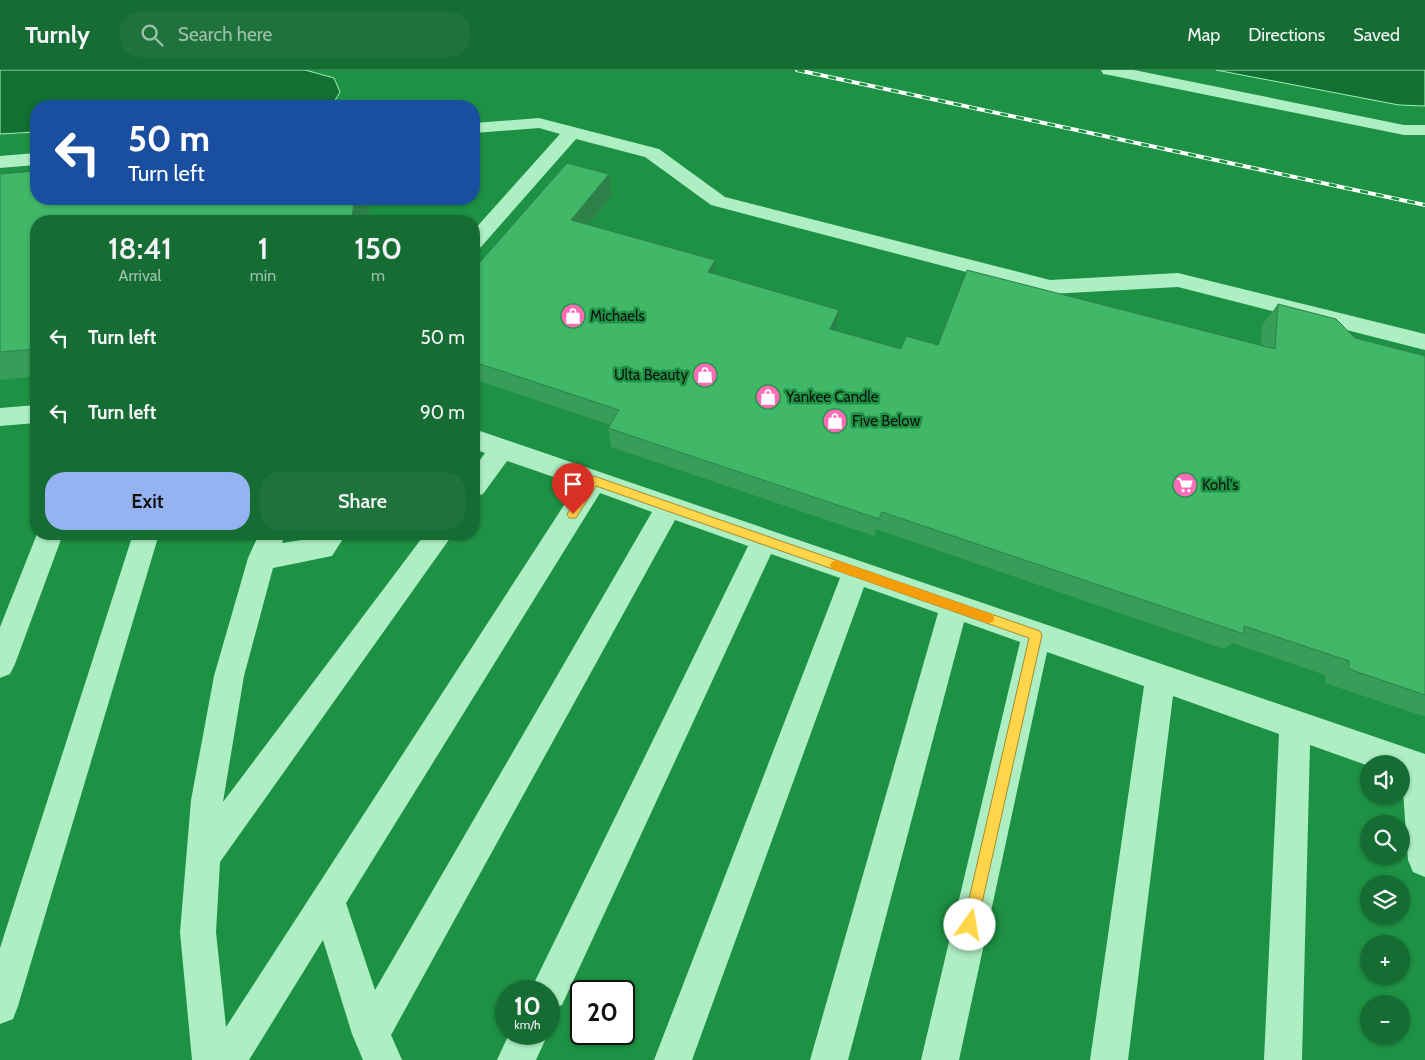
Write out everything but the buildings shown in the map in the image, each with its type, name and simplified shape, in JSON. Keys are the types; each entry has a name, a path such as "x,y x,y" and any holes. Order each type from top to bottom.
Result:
{"lane":[{"path":"1109,70 1404,130 1425,130"},
{"path":"480,128 538,124 573,131 652,153 718,201 1050,287 1178,280 1425,342"},
{"path":"480,235 573,131"},
{"path":"0,162 30,160"},
{"path":"0,417 30,414"},
{"path":"480,441 1422,769 1425,860"},
{"path":"480,479 502,449"},
{"path":"227,1060 594,481"},
{"path":"377,1047 669,507"},
{"path":"0,664 48,540"},
{"path":"0,1006 144,540"},
{"path":"211,1060 198,932 207,800 229,676 267,546 322,548 328,540"},
{"path":"203,857 436,540"},
{"path":"555,980 764,540"},
{"path":"673,1060 856,572"},
{"path":"828,1060 954,606"},
{"path":"940,1060 1036,635"},
{"path":"1109,1060 1160,678"},
{"path":"1283,1060 1295,725"},
{"path":"328,900 377,1047"},
{"path":"516,1060 524,1045"}],"shaded area":[{"path":"0,70 305,70 334,78 340,92 335,100 30,100 30,132 0,134"},
{"path":"1216,70 1425,70 1425,106 1399,105"}],"railway":[{"path":"797,70 1425,205"}],"slow traffic":[{"path":"836,565 988,618"}],"place":[{"name":"Michaels","path":"573,316"},
{"name":"Ulta Beauty","path":"705,375"},
{"name":"Yankee Candle","path":"768,397"},
{"name":"Five Below","path":"835,421"},
{"name":"Kohl's","path":"1185,485"}],"route":[{"path":"573,514 594,481 1036,635 970,925"}]}
